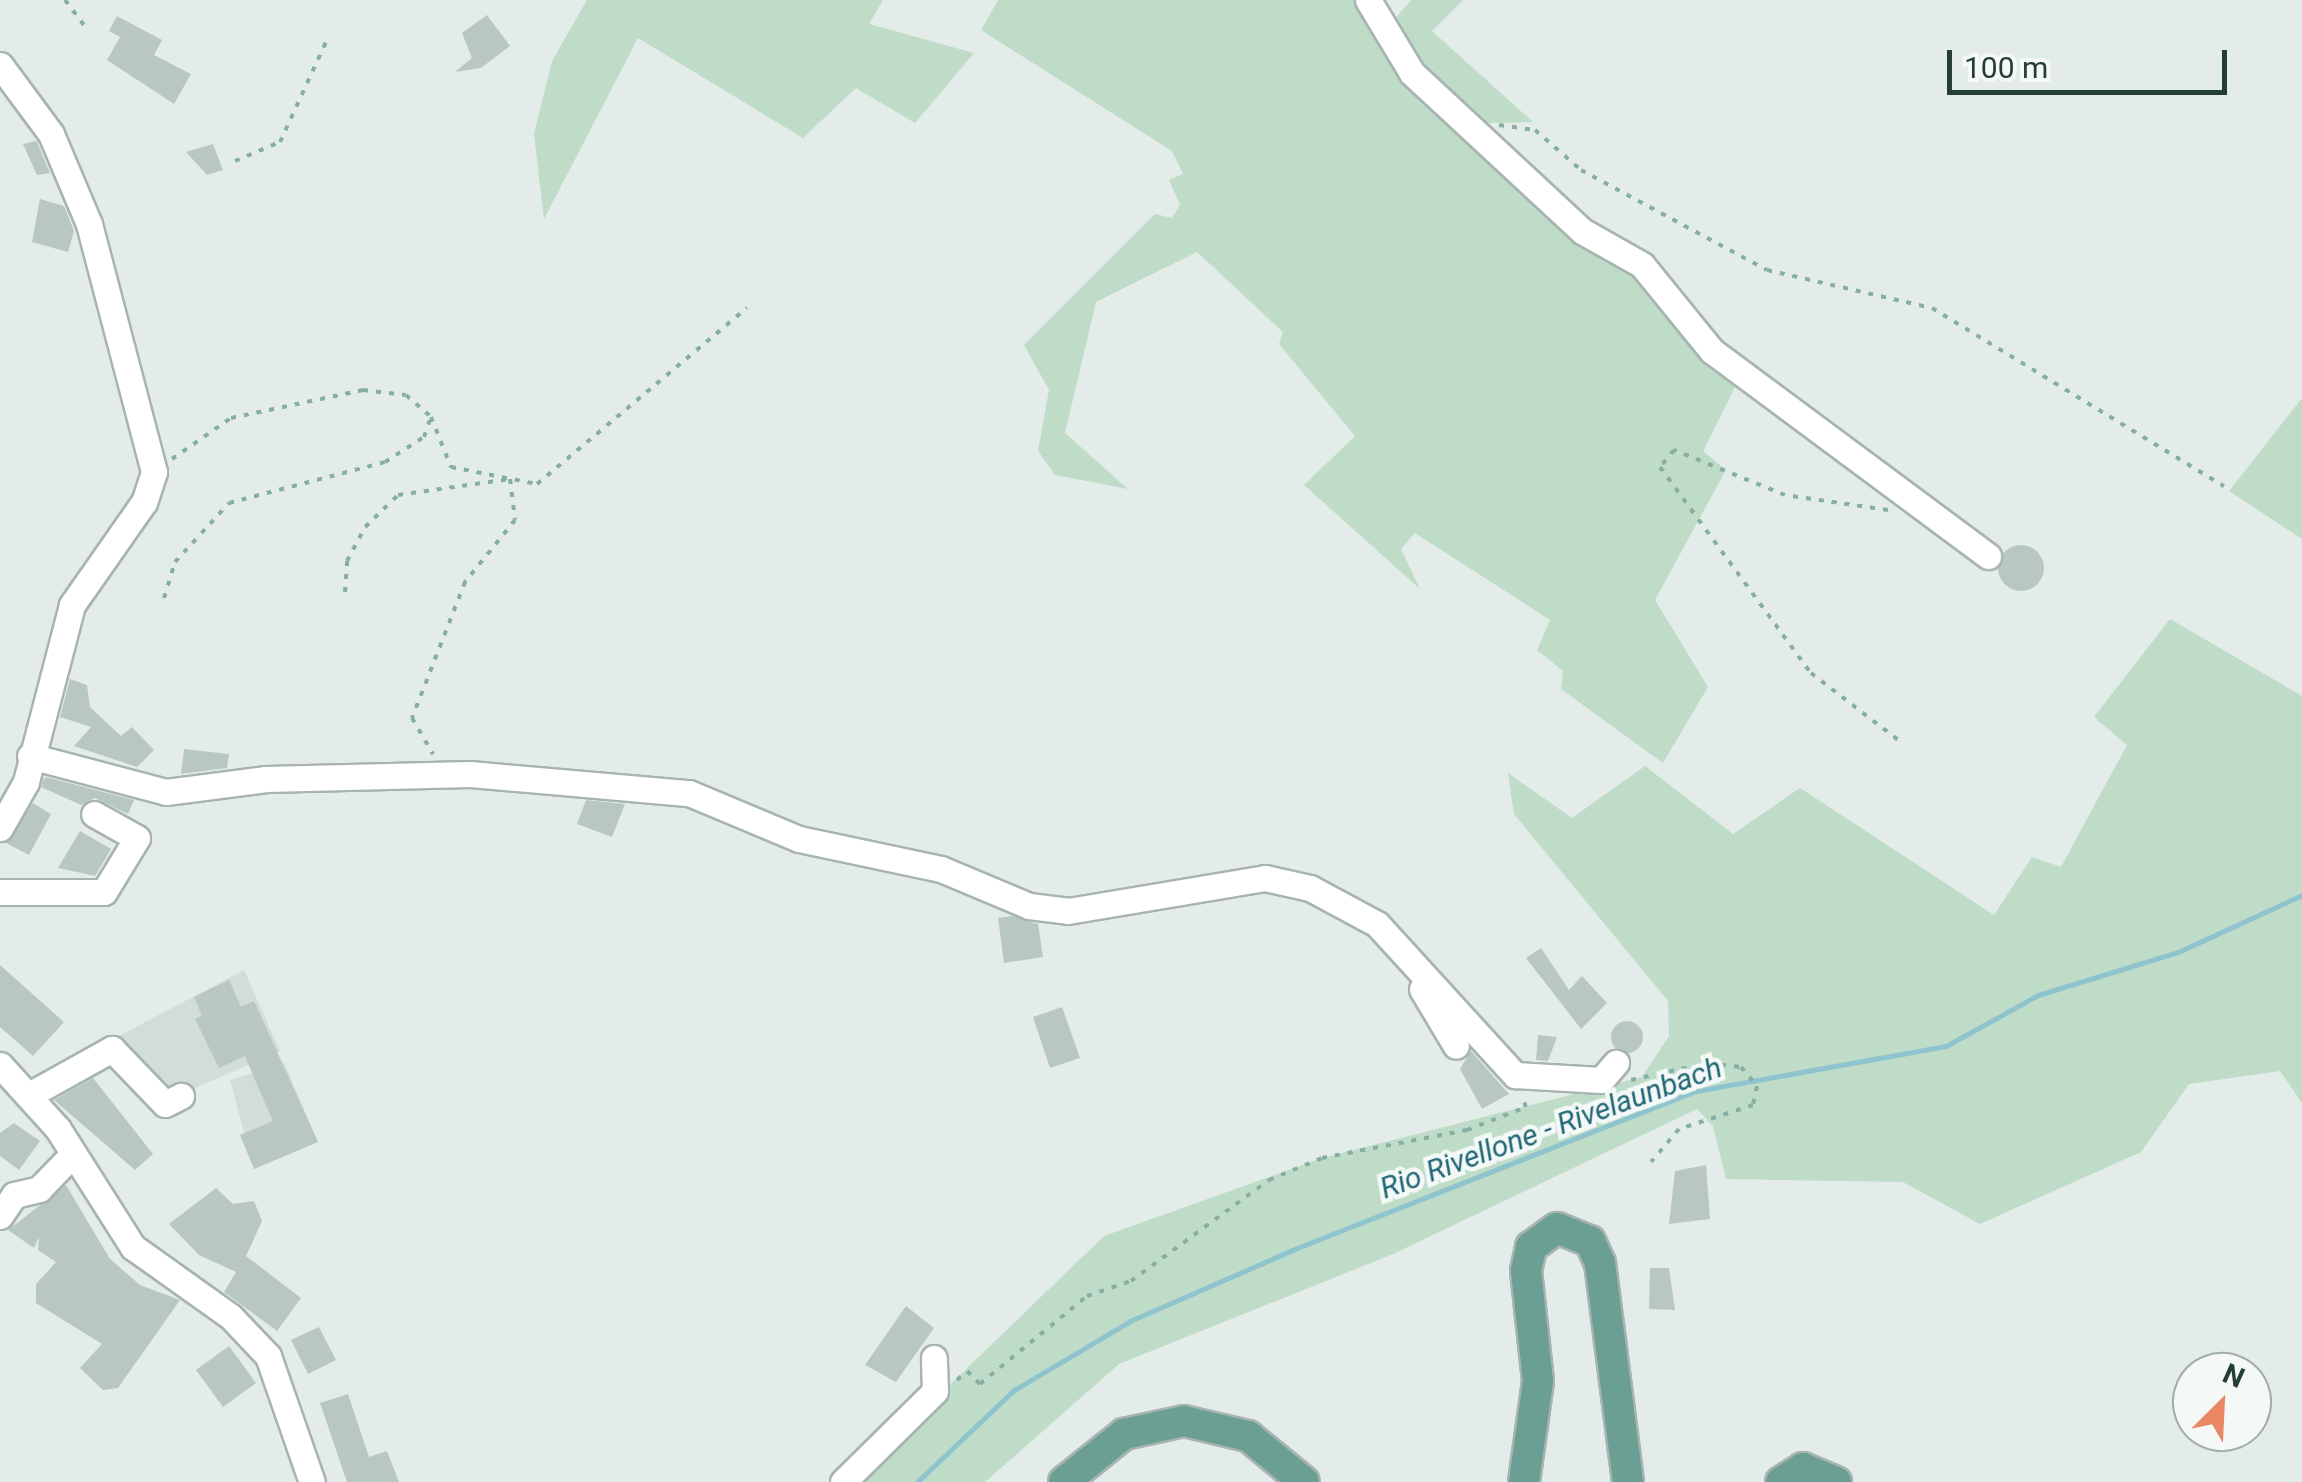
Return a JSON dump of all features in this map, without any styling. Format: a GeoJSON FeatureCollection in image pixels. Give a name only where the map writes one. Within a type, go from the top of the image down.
{"type":"FeatureCollection","features":[{"type":"Feature","properties":{"kind":"main road"},"geometry":{"type":"LineString","coordinates":[[1524,1482],[1538,1381],[1526,1272],[1531,1246],[1557,1228],[1590,1241],[1600,1263],[1628,1482]]}},
{"type":"Feature","properties":{"kind":"main road"},"geometry":{"type":"LineString","coordinates":[[1064,1482],[1124,1434],[1184,1422],[1248,1436],[1304,1482]]}},
{"type":"Feature","properties":{"kind":"main road"},"geometry":{"type":"LineString","coordinates":[[1781,1482],[1802,1468],[1836,1482]]}},
{"type":"Feature","properties":{"kind":"street"},"geometry":{"type":"LineString","coordinates":[[1368,0],[1412,73],[1582,231],[1642,265],[1712,350],[1988,556]]}},
{"type":"Feature","properties":{"kind":"street"},"geometry":{"type":"LineString","coordinates":[[0,65],[51,134],[88,224],[154,472],[144,502],[72,605],[30,756],[0,828]]}},
{"type":"Feature","properties":{"kind":"street"},"geometry":{"type":"LineString","coordinates":[[30,756],[166,792],[266,779],[453,775],[689,793],[799,839],[941,869],[1029,906],[1068,911],[1265,878],[1310,888],[1377,924],[1515,1075],[1608,1071]]}},
{"type":"Feature","properties":{"kind":"street"},"geometry":{"type":"LineString","coordinates":[[0,892],[104,892],[137,838],[94,814]]}},
{"type":"Feature","properties":{"kind":"street"},"geometry":{"type":"LineString","coordinates":[[1377,924],[1456,1046]]}},
{"type":"Feature","properties":{"kind":"street"},"geometry":{"type":"LineString","coordinates":[[31,1094],[112,1050],[166,1104],[180,1096]]}},
{"type":"Feature","properties":{"kind":"street"},"geometry":{"type":"LineString","coordinates":[[0,1065],[31,1094],[133,1247],[231,1317],[268,1356],[312,1482]]}},
{"type":"Feature","properties":{"kind":"street"},"geometry":{"type":"LineString","coordinates":[[0,1216],[14,1195],[39,1188],[73,1154]]}},
{"type":"Feature","properties":{"kind":"street"},"geometry":{"type":"LineString","coordinates":[[842,1482],[935,1391],[934,1358]]}},
{"type":"Feature","properties":{"kind":"path"},"geometry":{"type":"LineString","coordinates":[[64,0],[88,28]]}},
{"type":"Feature","properties":{"kind":"path"},"geometry":{"type":"LineString","coordinates":[[235,161],[280,142],[326,42]]}},
{"type":"Feature","properties":{"kind":"path"},"geometry":{"type":"LineString","coordinates":[[1470,126],[1535,130],[1581,170],[1767,270],[1932,308],[2224,486]]}},
{"type":"Feature","properties":{"kind":"path"},"geometry":{"type":"LineString","coordinates":[[154,472],[231,418],[363,390],[406,395],[431,417],[451,467],[538,484],[747,308]]}},
{"type":"Feature","properties":{"kind":"path"},"geometry":{"type":"LineString","coordinates":[[164,598],[175,562],[229,502],[385,462],[424,437],[431,417]]}},
{"type":"Feature","properties":{"kind":"path"},"geometry":{"type":"LineString","coordinates":[[1892,512],[1784,495],[1674,450],[1660,466],[1811,673],[1902,742]]}},
{"type":"Feature","properties":{"kind":"path"},"geometry":{"type":"LineString","coordinates":[[345,592],[347,561],[398,495],[510,479]]}},
{"type":"Feature","properties":{"kind":"path"},"geometry":{"type":"LineString","coordinates":[[453,775],[412,718],[465,582],[515,520],[510,479]]}},
{"type":"Feature","properties":{"kind":"path"},"geometry":{"type":"LineString","coordinates":[[1608,1071],[1742,1067],[1758,1086],[1753,1105],[1679,1129],[1651,1162]]}},
{"type":"Feature","properties":{"kind":"path"},"geometry":{"type":"LineString","coordinates":[[914,1412],[966,1371],[980,1384],[1087,1296],[1131,1282],[1269,1180],[1526,1107],[1515,1075]]}},
{"type":"Feature","properties":{"kind":"shaded area"},"geometry":{"type":"Polygon","coordinates":[[[244,970],[280,1051],[170,1099],[117,1037],[244,970]]]}},
{"type":"Feature","properties":{"kind":"shaded area"},"geometry":{"type":"Polygon","coordinates":[[[284,1063],[318,1142],[254,1169],[230,1080],[284,1063]]]}},
{"type":"Feature","properties":{"kind":"green space"},"geometry":{"type":"Polygon","coordinates":[[[587,0],[883,0],[869,24],[974,53],[915,123],[856,88],[803,138],[638,38],[544,219],[534,134],[552,61],[587,0]]]}},
{"type":"Feature","properties":{"kind":"green space"},"geometry":{"type":"Polygon","coordinates":[[[998,0],[1361,0],[1393,21],[1411,0],[1463,0],[1432,31],[1533,122],[1481,123],[1743,371],[1703,451],[1726,470],[1655,600],[1708,687],[1663,763],[1561,689],[1563,671],[1537,650],[1550,620],[1415,533],[1401,549],[1420,589],[1304,485],[1355,436],[1279,344],[1283,332],[1197,252],[1096,302],[1065,433],[1128,489],[1055,475],[1038,451],[1049,390],[1024,345],[1155,214],[1172,218],[1180,205],[1169,180],[1183,174],[1172,151],[981,30],[998,0]]]}},
{"type":"Feature","properties":{"kind":"green space"},"geometry":{"type":"Polygon","coordinates":[[[2302,398],[2302,539],[2229,491],[2302,398]]]}},
{"type":"Feature","properties":{"kind":"green space"},"geometry":{"type":"Polygon","coordinates":[[[2170,619],[2302,696],[2302,1103],[2280,1071],[2189,1084],[2141,1152],[1980,1224],[1903,1182],[1726,1179],[1713,1126],[1697,1109],[1393,1254],[1119,1364],[985,1482],[849,1482],[1104,1236],[1322,1158],[1642,1077],[1669,1036],[1668,1001],[1514,814],[1508,773],[1572,818],[1645,766],[1733,834],[1800,788],[1994,915],[2032,857],[2061,867],[2127,745],[2094,717],[2170,619]]]}},
{"type":"Feature","properties":{"kind":"building"},"geometry":{"type":"Polygon","coordinates":[[[487,15],[510,46],[481,68],[455,72],[472,58],[462,33],[487,15]]]}},
{"type":"Feature","properties":{"kind":"building"},"geometry":{"type":"Polygon","coordinates":[[[117,16],[162,40],[154,55],[191,74],[174,104],[107,60],[120,37],[109,31],[117,16]]]}},
{"type":"Feature","properties":{"kind":"building"},"geometry":{"type":"Polygon","coordinates":[[[36,141],[50,173],[37,175],[23,144],[36,141]]]}},
{"type":"Feature","properties":{"kind":"building"},"geometry":{"type":"Polygon","coordinates":[[[213,144],[223,170],[207,175],[186,152],[213,144]]]}},
{"type":"Feature","properties":{"kind":"building"},"geometry":{"type":"Polygon","coordinates":[[[40,199],[64,206],[74,231],[68,252],[32,242],[40,199]]]}},
{"type":"Feature","properties":{"kind":"building"},"geometry":{"type":"Polygon","coordinates":[[[2021,545],[2037,552],[2044,568],[2037,584],[2021,591],[2005,584],[1998,568],[2005,552],[2021,545]]]}},
{"type":"Feature","properties":{"kind":"building"},"geometry":{"type":"Polygon","coordinates":[[[70,679],[87,685],[90,707],[121,736],[132,727],[154,750],[137,767],[74,746],[91,727],[60,717],[70,679]]]}},
{"type":"Feature","properties":{"kind":"building"},"geometry":{"type":"Polygon","coordinates":[[[184,749],[229,754],[227,768],[181,774],[184,749]]]}},
{"type":"Feature","properties":{"kind":"building"},"geometry":{"type":"Polygon","coordinates":[[[46,777],[134,800],[128,814],[95,798],[81,805],[41,787],[46,777]]]}},
{"type":"Feature","properties":{"kind":"building"},"geometry":{"type":"Polygon","coordinates":[[[586,800],[625,804],[612,837],[577,824],[586,800]]]}},
{"type":"Feature","properties":{"kind":"building"},"geometry":{"type":"Polygon","coordinates":[[[33,803],[51,814],[29,855],[6,843],[33,803]]]}},
{"type":"Feature","properties":{"kind":"building"},"geometry":{"type":"Polygon","coordinates":[[[80,831],[111,849],[95,876],[58,868],[80,831]]]}},
{"type":"Feature","properties":{"kind":"building"},"geometry":{"type":"Polygon","coordinates":[[[1012,916],[1038,924],[1043,957],[1004,963],[998,918],[1012,916]]]}},
{"type":"Feature","properties":{"kind":"building"},"geometry":{"type":"Polygon","coordinates":[[[1541,948],[1569,990],[1582,976],[1607,1003],[1581,1029],[1526,958],[1541,948]]]}},
{"type":"Feature","properties":{"kind":"building"},"geometry":{"type":"Polygon","coordinates":[[[0,965],[64,1022],[33,1056],[0,1027],[0,965]]]}},
{"type":"Feature","properties":{"kind":"building"},"geometry":{"type":"Polygon","coordinates":[[[229,980],[241,1007],[254,1001],[318,1142],[254,1169],[240,1135],[273,1121],[245,1056],[219,1068],[195,1019],[202,1016],[194,997],[229,980]]]}},
{"type":"Feature","properties":{"kind":"building"},"geometry":{"type":"Polygon","coordinates":[[[1062,1007],[1080,1058],[1050,1068],[1033,1017],[1062,1007]]]}},
{"type":"Feature","properties":{"kind":"building"},"geometry":{"type":"Polygon","coordinates":[[[1627,1021],[1639,1025],[1643,1037],[1639,1049],[1627,1053],[1615,1049],[1611,1037],[1615,1025],[1627,1021]]]}},
{"type":"Feature","properties":{"kind":"building"},"geometry":{"type":"Polygon","coordinates":[[[1538,1035],[1557,1037],[1548,1061],[1536,1060],[1538,1035]]]}},
{"type":"Feature","properties":{"kind":"building"},"geometry":{"type":"Polygon","coordinates":[[[1471,1051],[1509,1094],[1482,1109],[1460,1069],[1471,1051]]]}},
{"type":"Feature","properties":{"kind":"building"},"geometry":{"type":"Polygon","coordinates":[[[93,1078],[153,1154],[135,1170],[54,1100],[93,1078]]]}},
{"type":"Feature","properties":{"kind":"building"},"geometry":{"type":"Polygon","coordinates":[[[14,1123],[40,1141],[19,1170],[0,1156],[0,1133],[14,1123]]]}},
{"type":"Feature","properties":{"kind":"building"},"geometry":{"type":"Polygon","coordinates":[[[1706,1165],[1710,1219],[1669,1224],[1675,1171],[1706,1165]]]}},
{"type":"Feature","properties":{"kind":"building"},"geometry":{"type":"Polygon","coordinates":[[[66,1185],[110,1259],[140,1285],[180,1300],[118,1388],[103,1390],[80,1368],[102,1344],[36,1303],[36,1284],[56,1262],[38,1250],[39,1237],[34,1248],[8,1230],[66,1185]]]}},
{"type":"Feature","properties":{"kind":"building"},"geometry":{"type":"Polygon","coordinates":[[[216,1188],[233,1204],[254,1201],[262,1221],[246,1256],[301,1298],[277,1331],[224,1292],[236,1272],[199,1255],[169,1224],[216,1188]]]}},
{"type":"Feature","properties":{"kind":"building"},"geometry":{"type":"Polygon","coordinates":[[[1650,1268],[1669,1268],[1675,1310],[1649,1309],[1650,1268]]]}},
{"type":"Feature","properties":{"kind":"building"},"geometry":{"type":"Polygon","coordinates":[[[906,1306],[934,1328],[896,1382],[865,1365],[906,1306]]]}},
{"type":"Feature","properties":{"kind":"building"},"geometry":{"type":"Polygon","coordinates":[[[319,1327],[336,1360],[308,1374],[291,1340],[319,1327]]]}},
{"type":"Feature","properties":{"kind":"building"},"geometry":{"type":"Polygon","coordinates":[[[229,1346],[256,1383],[223,1407],[196,1370],[229,1346]]]}},
{"type":"Feature","properties":{"kind":"building"},"geometry":{"type":"Polygon","coordinates":[[[348,1394],[369,1457],[387,1451],[399,1482],[347,1482],[320,1403],[348,1394]]]}},
{"type":"Feature","properties":{"kind":"waterway","name":"Rio Rivellone - Rivelaunbach"},"geometry":{"type":"LineString","coordinates":[[917,1482],[1014,1390],[1130,1321],[1297,1248],[1696,1091],[1946,1046],[2038,995],[2178,952],[2302,895]]}}]}
